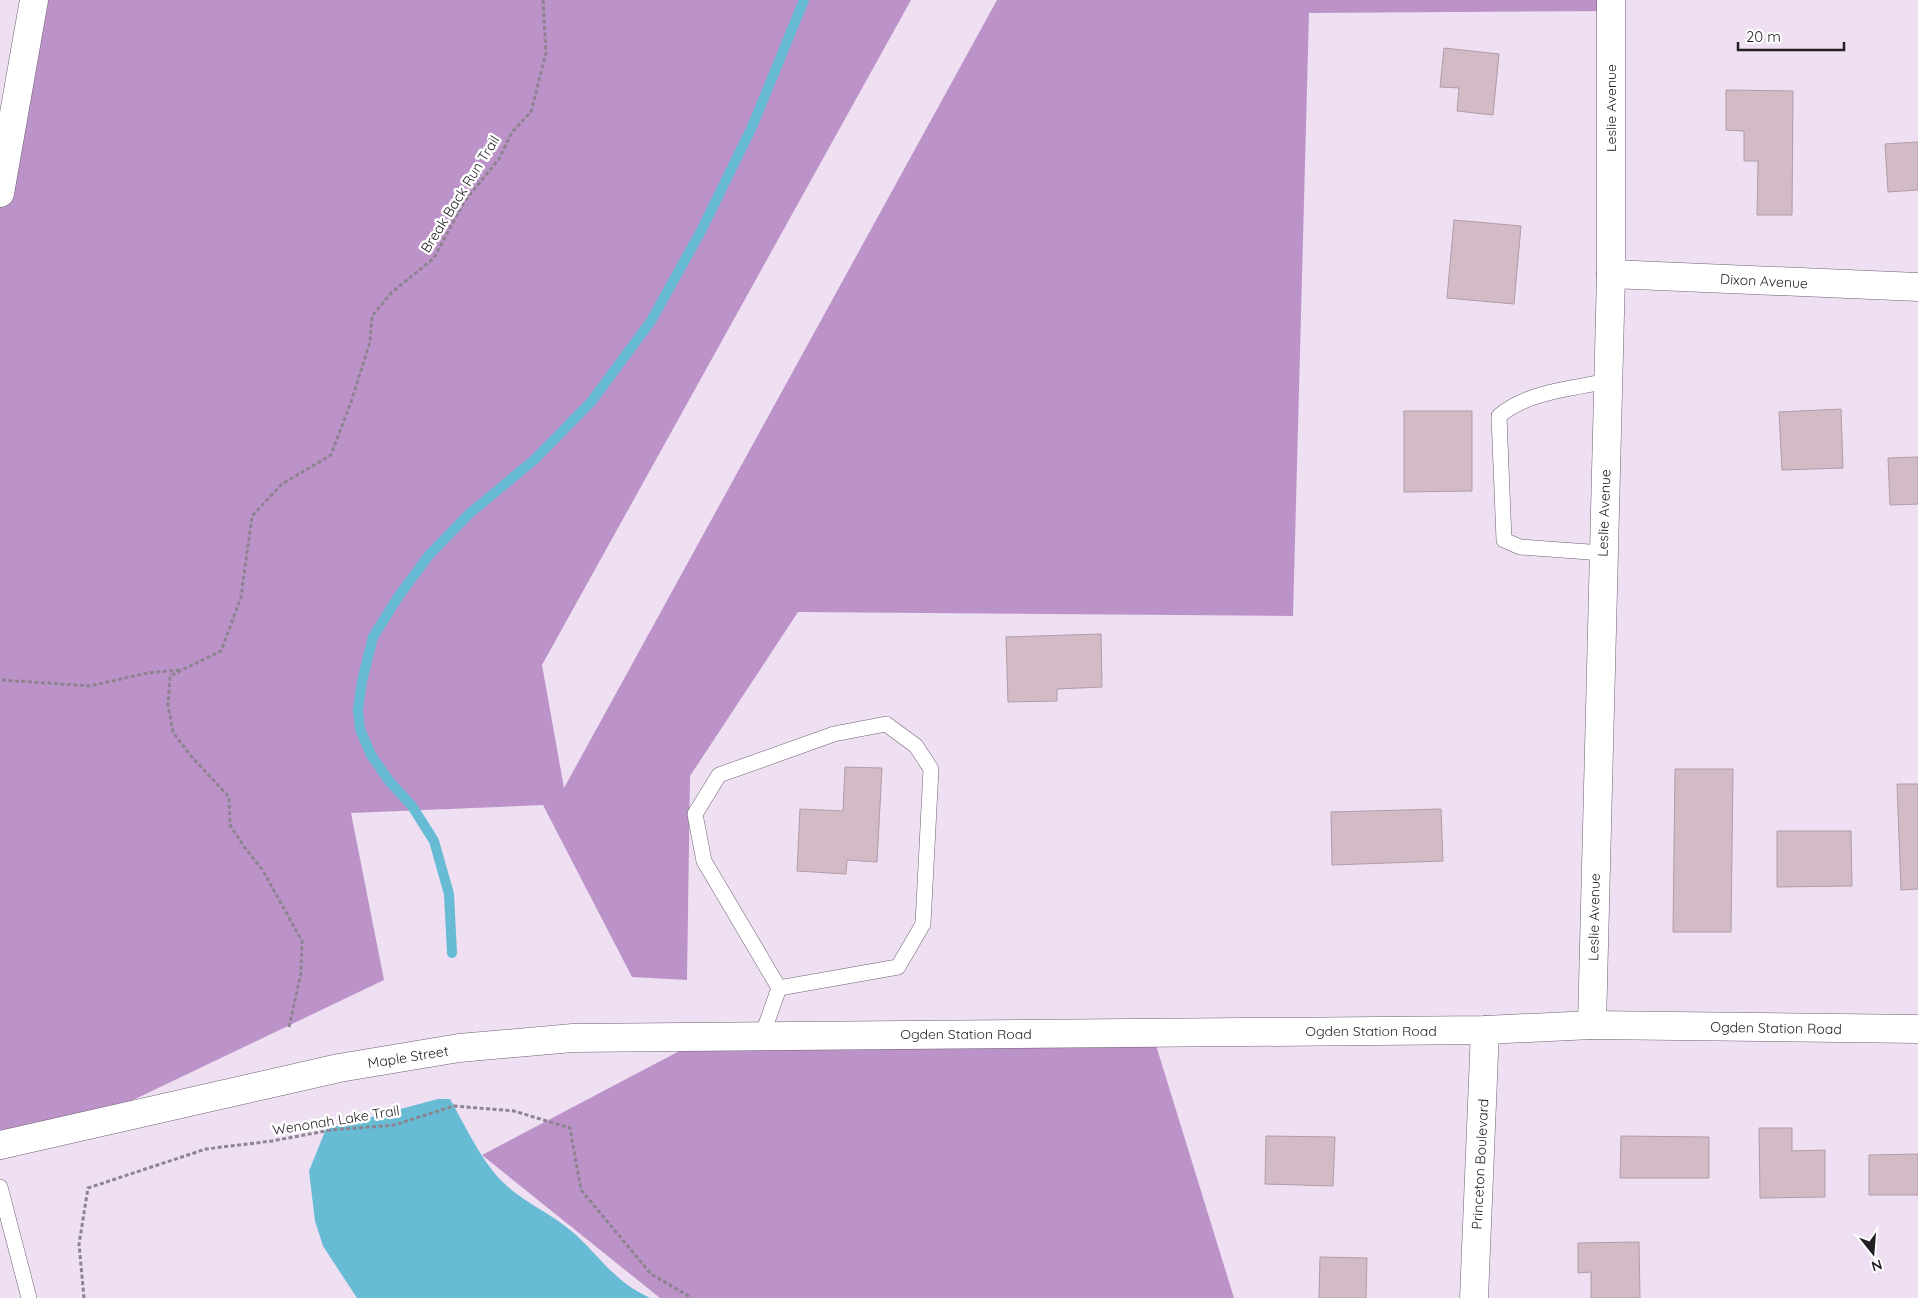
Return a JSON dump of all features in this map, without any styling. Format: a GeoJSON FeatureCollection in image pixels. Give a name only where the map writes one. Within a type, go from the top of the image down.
{"type":"FeatureCollection","features":[{"type":"Feature","properties":{"kind":"street"},"geometry":{"type":"LineString","coordinates":[[0,193],[34,0]]}},
{"type":"Feature","properties":{"kind":"street","name":"Leslie Avenue"},"geometry":{"type":"LineString","coordinates":[[1592,1025],[1611,274],[1611,0]]}},
{"type":"Feature","properties":{"kind":"street","name":"Dixon Avenue"},"geometry":{"type":"LineString","coordinates":[[1611,274],[1918,287]]}},
{"type":"Feature","properties":{"kind":"street","name":"Ogden Station Road"},"geometry":{"type":"LineString","coordinates":[[824,1035],[1486,1030],[1592,1025],[1918,1029]]}},
{"type":"Feature","properties":{"kind":"street","name":"Princeton Boulevard"},"geometry":{"type":"LineString","coordinates":[[1474,1298],[1486,1030]]}},
{"type":"Feature","properties":{"kind":"street","name":"Maple Street"},"geometry":{"type":"LineString","coordinates":[[0,1146],[339,1068],[459,1048],[572,1038],[824,1035]]}},
{"type":"Feature","properties":{"kind":"lane"},"geometry":{"type":"LineString","coordinates":[[1603,553],[1520,547],[1504,540],[1499,416],[1508,408],[1531,398],[1608,380]]}},
{"type":"Feature","properties":{"kind":"lane"},"geometry":{"type":"LineString","coordinates":[[886,724],[916,746],[932,769],[923,924],[898,967],[779,988],[704,861],[695,814],[718,775],[834,734],[886,724]]}},
{"type":"Feature","properties":{"kind":"lane"},"geometry":{"type":"LineString","coordinates":[[762,1036],[779,988]]}},
{"type":"Feature","properties":{"kind":"lane"},"geometry":{"type":"LineString","coordinates":[[0,1187],[30,1298]]}},
{"type":"Feature","properties":{"kind":"path","name":"Break Back Run Trail"},"geometry":{"type":"LineString","coordinates":[[289,1028],[301,972],[302,941],[262,868],[245,848],[230,824],[229,797],[173,732],[168,705],[170,676],[221,651],[241,598],[252,516],[282,484],[332,455],[370,342],[372,316],[391,293],[434,258],[464,202],[499,159],[512,132],[531,112],[546,53],[543,0]]}},
{"type":"Feature","properties":{"kind":"path","name":"Break Back Run Trail"},"geometry":{"type":"LineString","coordinates":[[2,680],[90,686],[148,674],[183,670]]}},
{"type":"Feature","properties":{"kind":"path","name":"Wenonah Lake Trail"},"geometry":{"type":"LineString","coordinates":[[84,1298],[79,1244],[88,1188],[206,1150],[272,1141],[331,1130],[394,1125],[454,1106],[514,1112],[570,1128],[581,1190],[651,1274],[692,1298]]}},
{"type":"Feature","properties":{"kind":"shaded area"},"geometry":{"type":"Polygon","coordinates":[[[38,0],[911,0],[542,665],[564,788],[997,0],[1618,0],[1617,11],[1309,13],[1293,616],[798,612],[690,776],[687,980],[632,977],[543,805],[351,813],[384,980],[22,1153],[0,1160],[0,181],[38,0]]]}},
{"type":"Feature","properties":{"kind":"shaded area"},"geometry":{"type":"Polygon","coordinates":[[[1155,1042],[1234,1298],[660,1298],[482,1155],[687,1047],[1155,1042]]]}},
{"type":"Feature","properties":{"kind":"water"},"geometry":{"type":"Polygon","coordinates":[[[438,1099],[450,1099],[483,1157],[507,1186],[567,1227],[618,1277],[650,1298],[357,1298],[323,1246],[315,1221],[309,1171],[326,1129],[438,1099]]]}},
{"type":"Feature","properties":{"kind":"building"},"geometry":{"type":"Polygon","coordinates":[[[1444,48],[1499,54],[1493,115],[1457,111],[1459,88],[1440,87],[1444,48]]]}},
{"type":"Feature","properties":{"kind":"building"},"geometry":{"type":"Polygon","coordinates":[[[1726,90],[1793,91],[1792,215],[1757,215],[1758,161],[1744,161],[1744,131],[1726,130],[1726,90]]]}},
{"type":"Feature","properties":{"kind":"building"},"geometry":{"type":"Polygon","coordinates":[[[1918,142],[1918,190],[1888,192],[1885,144],[1918,142]]]}},
{"type":"Feature","properties":{"kind":"building"},"geometry":{"type":"Polygon","coordinates":[[[1454,220],[1521,226],[1514,304],[1447,298],[1454,220]]]}},
{"type":"Feature","properties":{"kind":"building"},"geometry":{"type":"Polygon","coordinates":[[[1841,409],[1843,468],[1782,470],[1779,412],[1841,409]]]}},
{"type":"Feature","properties":{"kind":"building"},"geometry":{"type":"Polygon","coordinates":[[[1404,411],[1472,411],[1472,491],[1404,492],[1404,411]]]}},
{"type":"Feature","properties":{"kind":"building"},"geometry":{"type":"Polygon","coordinates":[[[1918,457],[1918,504],[1890,505],[1888,458],[1918,457]]]}},
{"type":"Feature","properties":{"kind":"building"},"geometry":{"type":"Polygon","coordinates":[[[1101,634],[1102,687],[1057,689],[1057,701],[1008,702],[1006,637],[1101,634]]]}},
{"type":"Feature","properties":{"kind":"building"},"geometry":{"type":"Polygon","coordinates":[[[845,767],[882,768],[877,862],[847,860],[846,874],[797,871],[800,809],[843,811],[845,767]]]}},
{"type":"Feature","properties":{"kind":"building"},"geometry":{"type":"Polygon","coordinates":[[[1675,769],[1733,769],[1731,932],[1673,932],[1675,769]]]}},
{"type":"Feature","properties":{"kind":"building"},"geometry":{"type":"Polygon","coordinates":[[[1897,784],[1918,784],[1918,889],[1901,890],[1897,784]]]}},
{"type":"Feature","properties":{"kind":"building"},"geometry":{"type":"Polygon","coordinates":[[[1441,809],[1443,861],[1332,865],[1331,812],[1441,809]]]}},
{"type":"Feature","properties":{"kind":"building"},"geometry":{"type":"Polygon","coordinates":[[[1777,831],[1851,831],[1852,886],[1777,887],[1777,831]]]}},
{"type":"Feature","properties":{"kind":"building"},"geometry":{"type":"Polygon","coordinates":[[[1759,1128],[1792,1128],[1792,1151],[1825,1150],[1825,1197],[1760,1198],[1759,1128]]]}},
{"type":"Feature","properties":{"kind":"building"},"geometry":{"type":"Polygon","coordinates":[[[1266,1136],[1335,1137],[1333,1186],[1265,1184],[1266,1136]]]}},
{"type":"Feature","properties":{"kind":"building"},"geometry":{"type":"Polygon","coordinates":[[[1621,1136],[1709,1137],[1709,1178],[1620,1178],[1621,1136]]]}},
{"type":"Feature","properties":{"kind":"building"},"geometry":{"type":"Polygon","coordinates":[[[1918,1154],[1918,1195],[1869,1195],[1869,1155],[1918,1154]]]}},
{"type":"Feature","properties":{"kind":"building"},"geometry":{"type":"Polygon","coordinates":[[[1639,1242],[1640,1298],[1591,1298],[1591,1272],[1578,1273],[1578,1243],[1639,1242]]]}},
{"type":"Feature","properties":{"kind":"building"},"geometry":{"type":"Polygon","coordinates":[[[1320,1257],[1367,1258],[1366,1298],[1319,1298],[1320,1257]]]}},
{"type":"Feature","properties":{"kind":"waterway"},"geometry":{"type":"LineString","coordinates":[[452,953],[449,894],[434,841],[412,806],[390,782],[371,755],[360,729],[358,710],[362,681],[373,637],[398,597],[429,555],[470,513],[534,460],[591,402],[651,321],[701,231],[752,127],[804,0]]}}]}
